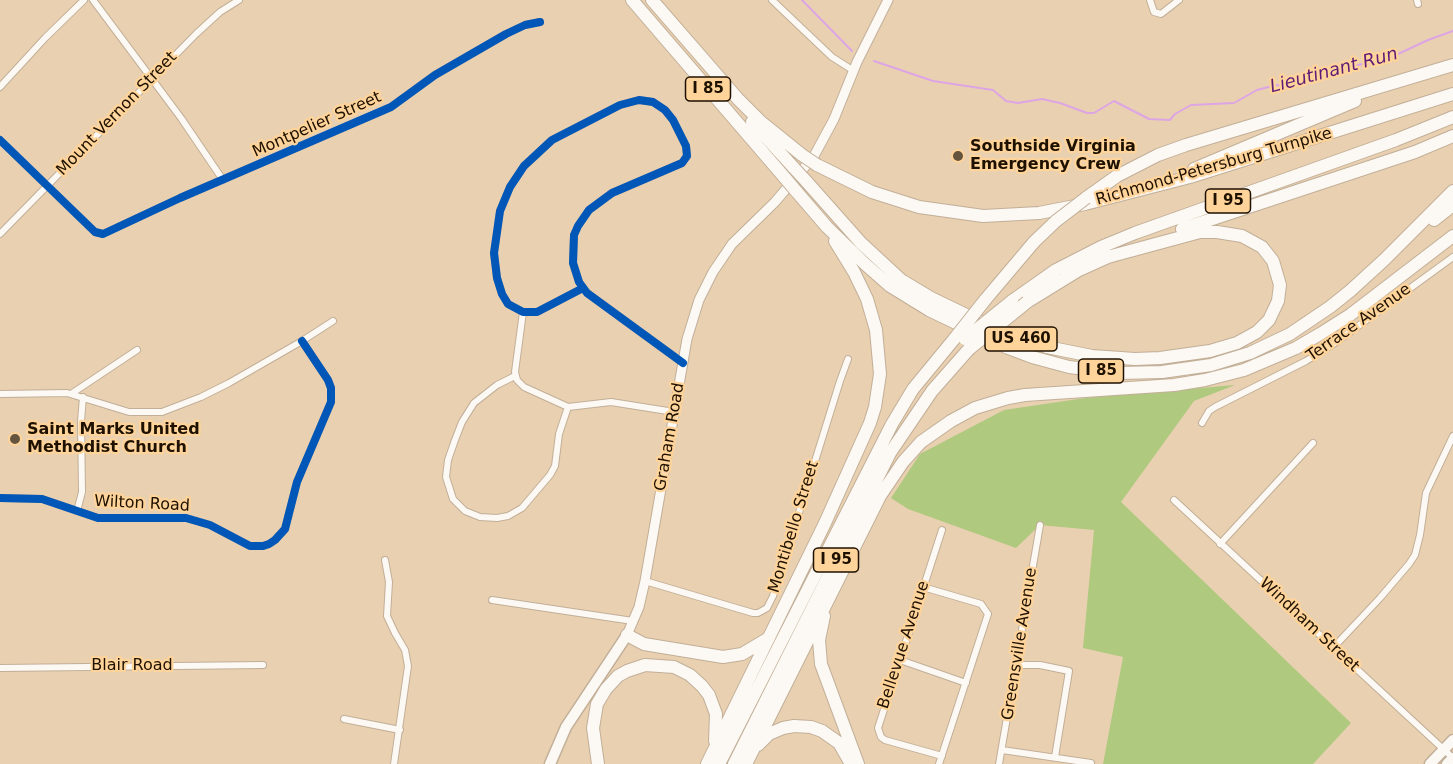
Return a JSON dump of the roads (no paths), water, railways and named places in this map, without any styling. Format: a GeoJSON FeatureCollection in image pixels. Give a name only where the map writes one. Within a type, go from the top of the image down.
{"type":"FeatureCollection","features":[{"type":"Feature","properties":{"kind":"highway","name":"I 85"},"geometry":{"type":"LineString","coordinates":[[632,0],[827,227],[877,275],[929,310],[1008,348],[1069,367],[1120,373],[1162,372],[1234,359],[1258,350],[1312,321],[1330,307],[1384,260],[1453,191]]}},
{"type":"Feature","properties":{"kind":"highway","name":"Richmond-Petersburg Turnpike"},"geometry":{"type":"LineString","coordinates":[[652,0],[717,76],[761,122],[802,155],[851,183],[898,202],[964,214],[983,216],[1039,213],[1085,204],[1190,177],[1453,94]]}},
{"type":"Feature","properties":{"kind":"highway"},"geometry":{"type":"LineString","coordinates":[[963,342],[985,300],[1034,242],[1056,221],[1086,198],[1127,171],[1186,145],[1453,65]]}},
{"type":"Feature","properties":{"kind":"highway","name":"US 460"},"geometry":{"type":"LineString","coordinates":[[717,76],[734,104],[861,243],[901,280],[931,298],[985,324],[1047,347],[1092,356],[1135,359],[1172,357],[1210,351],[1237,343],[1257,332],[1269,320],[1278,301],[1280,285],[1274,261],[1262,247],[1242,236],[1200,232],[1104,258]]}},
{"type":"Feature","properties":{"kind":"highway"},"geometry":{"type":"LineString","coordinates":[[1111,197],[1196,168],[1409,78]]}},
{"type":"Feature","properties":{"kind":"highway","name":"I 95"},"geometry":{"type":"LineString","coordinates":[[719,764],[892,424],[927,380],[963,342],[1012,301],[1056,270],[1110,244],[1453,117]]}},
{"type":"Feature","properties":{"kind":"highway","name":"I 95"},"geometry":{"type":"LineString","coordinates":[[734,764],[890,453],[919,409],[954,366],[963,342],[1063,279],[1104,258],[1161,236],[1415,152],[1453,136]]}},
{"type":"Feature","properties":{"kind":"highway"},"geometry":{"type":"LineString","coordinates":[[1384,260],[1453,205]]}},
{"type":"Feature","properties":{"kind":"highway"},"geometry":{"type":"LineString","coordinates":[[707,764],[770,638],[870,423],[880,375],[879,342],[872,315],[854,272],[827,227]]}},
{"type":"Feature","properties":{"kind":"highway"},"geometry":{"type":"LineString","coordinates":[[878,499],[903,462],[921,442],[975,408],[1025,395],[1174,385],[1205,380],[1244,369],[1296,348],[1350,315],[1453,236]]}},
{"type":"Feature","properties":{"kind":"highway"},"geometry":{"type":"LineString","coordinates":[[748,760],[897,457],[954,366]]}},
{"type":"Feature","properties":{"kind":"highway"},"geometry":{"type":"LineString","coordinates":[[789,598],[858,489]]}},
{"type":"Feature","properties":{"kind":"highway"},"geometry":{"type":"LineString","coordinates":[[828,600],[819,640],[821,664],[858,764]]}},
{"type":"Feature","properties":{"kind":"highway"},"geometry":{"type":"LineString","coordinates":[[627,635],[644,644],[723,657],[742,654],[770,638]]}},
{"type":"Feature","properties":{"kind":"highway"},"geometry":{"type":"LineString","coordinates":[[598,764],[593,728],[597,704],[606,689],[618,676],[645,665],[674,667],[690,675],[702,686],[716,714],[717,731],[714,750]]}},
{"type":"Feature","properties":{"kind":"highway"},"geometry":{"type":"LineString","coordinates":[[748,760],[764,738],[775,731],[803,726],[822,731],[832,737],[844,750],[851,764]]}},
{"type":"Feature","properties":{"kind":"main road","name":"Graham Road"},"geometry":{"type":"LineString","coordinates":[[550,764],[566,727],[627,635],[633,621],[645,581],[692,319],[713,272],[732,244],[782,195],[814,156],[834,119],[888,0]]}},
{"type":"Feature","properties":{"kind":"main road"},"geometry":{"type":"LineString","coordinates":[[1430,764],[1453,741]]}},
{"type":"Feature","properties":{"kind":"main road"},"geometry":{"type":"LineString","coordinates":[[1447,764],[1453,758]]}},
{"type":"Feature","properties":{"kind":"street"},"geometry":{"type":"LineString","coordinates":[[0,87],[84,0]]}},
{"type":"Feature","properties":{"kind":"street"},"geometry":{"type":"LineString","coordinates":[[93,0],[181,118],[223,180]]}},
{"type":"Feature","properties":{"kind":"street","name":"Mount Vernon Street"},"geometry":{"type":"LineString","coordinates":[[0,234],[212,19],[239,0]]}},
{"type":"Feature","properties":{"kind":"street"},"geometry":{"type":"LineString","coordinates":[[772,0],[832,57],[854,71]]}},
{"type":"Feature","properties":{"kind":"street"},"geometry":{"type":"LineString","coordinates":[[1150,0],[1154,12],[1161,14],[1179,0]]}},
{"type":"Feature","properties":{"kind":"street","name":"Montpelier Street"},"geometry":{"type":"LineString","coordinates":[[47,186],[95,232],[105,233],[391,107],[435,75],[506,34],[525,25],[540,22]]}},
{"type":"Feature","properties":{"kind":"street"},"geometry":{"type":"LineString","coordinates":[[583,288],[544,310],[530,313],[512,307],[504,298],[497,278],[494,253],[500,211],[516,178],[535,154],[552,140],[620,105],[646,100],[665,110],[680,133],[688,152],[686,160],[604,198],[588,210],[574,235],[572,253],[575,274],[583,288],[617,317],[683,363]]}},
{"type":"Feature","properties":{"kind":"street"},"geometry":{"type":"LineString","coordinates":[[0,140],[47,186]]}},
{"type":"Feature","properties":{"kind":"street","name":"Terrace Avenue"},"geometry":{"type":"LineString","coordinates":[[1202,423],[1215,407],[1292,369],[1335,343],[1453,257]]}},
{"type":"Feature","properties":{"kind":"street"},"geometry":{"type":"LineString","coordinates":[[523,312],[515,376],[524,387],[568,407],[611,402],[674,412]]}},
{"type":"Feature","properties":{"kind":"street"},"geometry":{"type":"LineString","coordinates":[[0,394],[71,394],[140,413],[171,410],[229,383],[333,321]]}},
{"type":"Feature","properties":{"kind":"street","name":"Wilton Road"},"geometry":{"type":"LineString","coordinates":[[0,498],[42,499],[98,518],[172,516],[196,520],[250,546],[263,546],[275,540],[287,522],[297,482],[331,402],[331,388],[328,380],[302,341]]}},
{"type":"Feature","properties":{"kind":"street"},"geometry":{"type":"LineString","coordinates":[[71,394],[137,350]]}},
{"type":"Feature","properties":{"kind":"street","name":"Montibello Street"},"geometry":{"type":"LineString","coordinates":[[645,581],[753,613],[767,608],[773,596],[848,359]]}},
{"type":"Feature","properties":{"kind":"street"},"geometry":{"type":"LineString","coordinates":[[515,376],[482,395],[462,422],[446,468],[447,483],[453,499],[465,511],[489,519],[508,516],[522,507],[555,466],[559,434],[568,407]]}},
{"type":"Feature","properties":{"kind":"street"},"geometry":{"type":"LineString","coordinates":[[77,511],[82,492],[83,397]]}},
{"type":"Feature","properties":{"kind":"street"},"geometry":{"type":"LineString","coordinates":[[1333,648],[1395,581],[1415,555],[1426,493],[1453,436]]}},
{"type":"Feature","properties":{"kind":"street"},"geometry":{"type":"LineString","coordinates":[[1220,544],[1313,443]]}},
{"type":"Feature","properties":{"kind":"street","name":"Windham Street"},"geometry":{"type":"LineString","coordinates":[[1174,500],[1453,758]]}},
{"type":"Feature","properties":{"kind":"street","name":"Greensville Avenue"},"geometry":{"type":"LineString","coordinates":[[999,764],[1040,525]]}},
{"type":"Feature","properties":{"kind":"street","name":"Bellevue Avenue"},"geometry":{"type":"LineString","coordinates":[[942,530],[878,728],[878,733],[884,739],[942,756]]}},
{"type":"Feature","properties":{"kind":"street"},"geometry":{"type":"LineString","coordinates":[[385,560],[389,582],[387,616],[405,650],[408,666],[394,764]]}},
{"type":"Feature","properties":{"kind":"street"},"geometry":{"type":"LineString","coordinates":[[923,587],[984,606],[988,614],[939,764]]}},
{"type":"Feature","properties":{"kind":"street"},"geometry":{"type":"LineString","coordinates":[[492,600],[633,621]]}},
{"type":"Feature","properties":{"kind":"street"},"geometry":{"type":"LineString","coordinates":[[900,660],[966,683]]}},
{"type":"Feature","properties":{"kind":"street","name":"Blair Road"},"geometry":{"type":"LineString","coordinates":[[0,668],[263,665]]}},
{"type":"Feature","properties":{"kind":"street"},"geometry":{"type":"LineString","coordinates":[[1015,665],[1040,665],[1069,671],[1055,757]]}},
{"type":"Feature","properties":{"kind":"street"},"geometry":{"type":"LineString","coordinates":[[344,719],[400,730]]}},
{"type":"Feature","properties":{"kind":"street"},"geometry":{"type":"LineString","coordinates":[[1002,750],[1091,763]]}},
{"type":"Feature","properties":{"kind":"waterway","name":"Lieutinant Run"},"geometry":{"type":"LineString","coordinates":[[802,0],[852,51]]}},
{"type":"Feature","properties":{"kind":"waterway","name":"Lieutinant Run"},"geometry":{"type":"LineString","coordinates":[[874,61],[933,81],[993,90],[1006,101],[1018,103],[1042,99],[1087,113],[1094,113],[1114,101],[1149,119],[1170,120],[1175,114],[1191,105],[1234,103],[1257,90],[1276,85],[1286,87],[1362,64],[1381,62],[1453,31]]}},
{"type":"Feature","properties":{"kind":"place","name":"Southside Virginia Emergency Crew"},"geometry":{"type":"Point","coordinates":[958,156]}},
{"type":"Feature","properties":{"kind":"place","name":"Saint Marks United Methodist Church"},"geometry":{"type":"Point","coordinates":[15,439]}}]}
